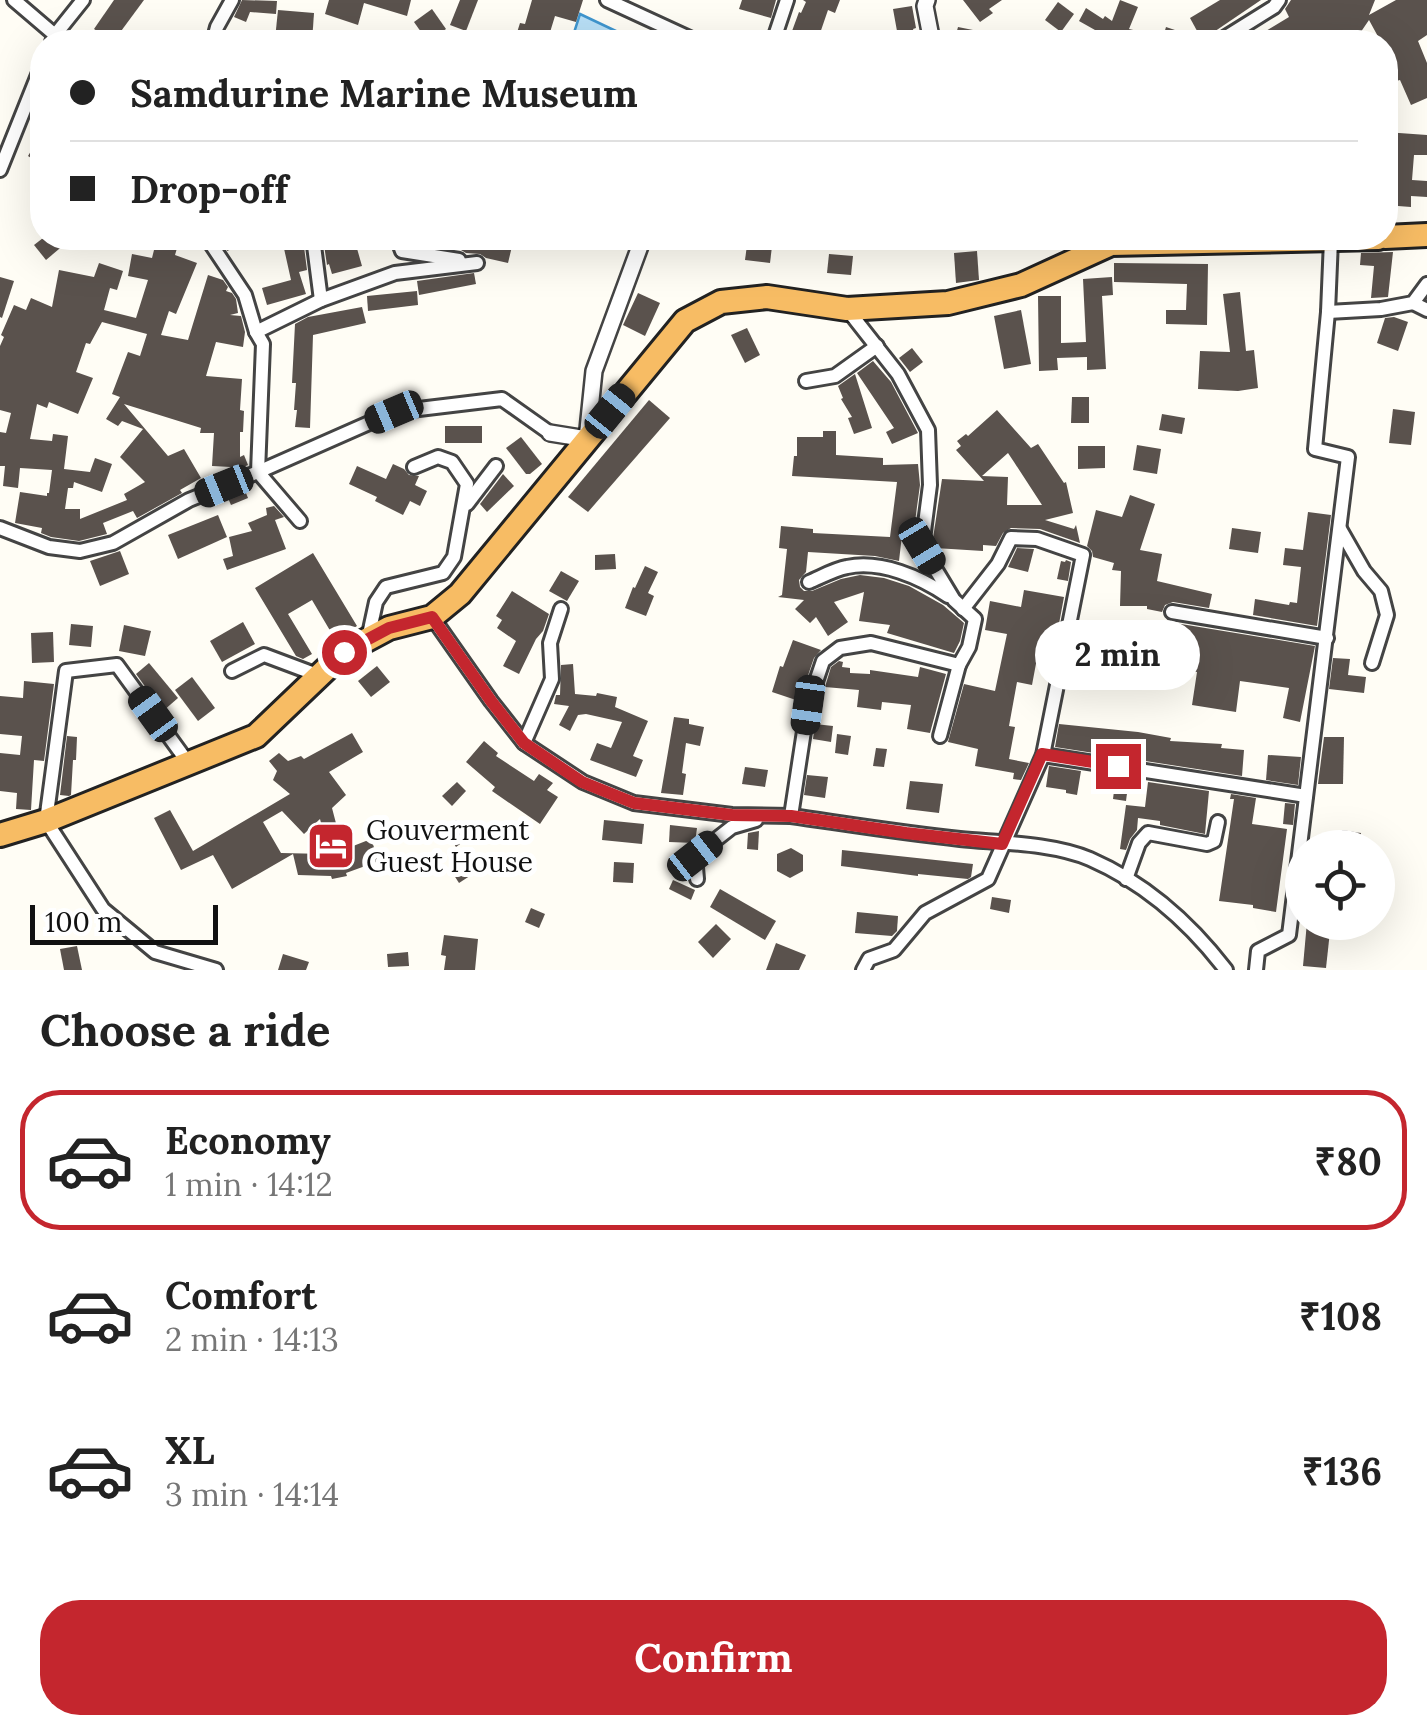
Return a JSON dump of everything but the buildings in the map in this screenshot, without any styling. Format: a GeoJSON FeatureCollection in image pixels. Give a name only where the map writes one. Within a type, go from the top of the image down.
{"type":"FeatureCollection","features":[{"type":"Feature","properties":{"kind":"highway"},"geometry":{"type":"LineString","coordinates":[[1398,236],[1427,235]]}},
{"type":"Feature","properties":{"kind":"highway"},"geometry":{"type":"LineString","coordinates":[[0,835],[46,822],[256,736],[344,652],[389,628],[432,617],[460,594],[684,321],[721,302],[767,297],[847,309],[948,303],[1021,285],[1098,250]]}},
{"type":"Feature","properties":{"kind":"street"},"geometry":{"type":"LineString","coordinates":[[14,0],[45,30]]}},
{"type":"Feature","properties":{"kind":"street"},"geometry":{"type":"LineString","coordinates":[[61,30],[83,0]]}},
{"type":"Feature","properties":{"kind":"street"},"geometry":{"type":"LineString","coordinates":[[217,30],[232,0]]}},
{"type":"Feature","properties":{"kind":"street"},"geometry":{"type":"LineString","coordinates":[[606,0],[672,30]]}},
{"type":"Feature","properties":{"kind":"street"},"geometry":{"type":"LineString","coordinates":[[777,30],[787,0]]}},
{"type":"Feature","properties":{"kind":"street"},"geometry":{"type":"LineString","coordinates":[[928,0],[924,6],[929,30]]}},
{"type":"Feature","properties":{"kind":"street"},"geometry":{"type":"LineString","coordinates":[[1237,30],[1279,0]]}},
{"type":"Feature","properties":{"kind":"street"},"geometry":{"type":"LineString","coordinates":[[0,170],[30,96]]}},
{"type":"Feature","properties":{"kind":"street"},"geometry":{"type":"LineString","coordinates":[[215,250],[245,295],[263,344],[258,472],[300,521]]}},
{"type":"Feature","properties":{"kind":"street"},"geometry":{"type":"LineString","coordinates":[[315,250],[321,300]]}},
{"type":"Feature","properties":{"kind":"street"},"geometry":{"type":"LineString","coordinates":[[256,332],[321,300],[396,273],[476,263],[402,250]]}},
{"type":"Feature","properties":{"kind":"street"},"geometry":{"type":"LineString","coordinates":[[0,528],[49,547],[80,551],[113,542],[189,500],[394,412],[502,399],[550,433],[587,439],[594,371],[639,250]]}},
{"type":"Feature","properties":{"kind":"street"},"geometry":{"type":"LineString","coordinates":[[1256,970],[1258,951],[1289,934],[1348,457],[1315,449],[1331,250]]}},
{"type":"Feature","properties":{"kind":"street"},"geometry":{"type":"LineString","coordinates":[[1413,303],[1427,284]]}},
{"type":"Feature","properties":{"kind":"street"},"geometry":{"type":"LineString","coordinates":[[1328,312],[1413,303],[1427,310]]}},
{"type":"Feature","properties":{"kind":"street"},"geometry":{"type":"LineString","coordinates":[[847,309],[898,374],[928,430],[930,486],[922,546],[959,604]]}},
{"type":"Feature","properties":{"kind":"street"},"geometry":{"type":"LineString","coordinates":[[806,380],[835,376],[877,346]]}},
{"type":"Feature","properties":{"kind":"street"},"geometry":{"type":"LineString","coordinates":[[368,639],[376,602],[386,587],[443,572],[454,558],[466,484],[452,462],[438,457],[414,467]]}},
{"type":"Feature","properties":{"kind":"street"},"geometry":{"type":"LineString","coordinates":[[464,511],[496,466]]}},
{"type":"Feature","properties":{"kind":"street"},"geometry":{"type":"LineString","coordinates":[[1340,528],[1364,571],[1381,591],[1387,615],[1372,664]]}},
{"type":"Feature","properties":{"kind":"street"},"geometry":{"type":"LineString","coordinates":[[863,970],[869,959],[894,950],[925,913],[988,879],[1042,754],[1083,555],[1037,538],[1011,538],[998,564],[959,604]]}},
{"type":"Feature","properties":{"kind":"street"},"geometry":{"type":"LineString","coordinates":[[809,582],[846,567],[873,566],[924,580],[975,619],[970,647],[959,665],[940,736]]}},
{"type":"Feature","properties":{"kind":"street"},"geometry":{"type":"LineString","coordinates":[[524,743],[552,679],[550,642],[561,609]]}},
{"type":"Feature","properties":{"kind":"street"},"geometry":{"type":"LineString","coordinates":[[1172,612],[1327,638]]}},
{"type":"Feature","properties":{"kind":"street"},"geometry":{"type":"LineString","coordinates":[[432,617],[524,743],[582,782],[634,803],[732,815],[791,816],[1061,850],[1089,859],[1126,879],[1177,914],[1226,970]]}},
{"type":"Feature","properties":{"kind":"street"},"geometry":{"type":"LineString","coordinates":[[791,816],[808,705],[823,660],[840,648],[871,643],[959,665]]}},
{"type":"Feature","properties":{"kind":"street"},"geometry":{"type":"LineString","coordinates":[[232,671],[264,655],[320,676]]}},
{"type":"Feature","properties":{"kind":"street"},"geometry":{"type":"LineString","coordinates":[[189,764],[116,665],[66,670],[46,822],[103,909],[155,952],[216,970]]}},
{"type":"Feature","properties":{"kind":"street"},"geometry":{"type":"LineString","coordinates":[[1042,754],[1306,796]]}},
{"type":"Feature","properties":{"kind":"street"},"geometry":{"type":"LineString","coordinates":[[697,879],[695,856],[732,827],[773,816]]}},
{"type":"Feature","properties":{"kind":"street"},"geometry":{"type":"LineString","coordinates":[[1126,879],[1148,833],[1206,844],[1214,840],[1218,822]]}},
{"type":"Feature","properties":{"kind":"water"},"geometry":{"type":"Polygon","coordinates":[[[580,14],[614,30],[575,30],[580,14]]]}},
{"type":"Feature","properties":{"kind":"place","name":"Gouverment Guest House"},"geometry":{"type":"Point","coordinates":[331,846]}},
{"type":"Feature","properties":{"kind":"route"},"geometry":{"type":"LineString","coordinates":[[344,652],[389,628],[432,617],[524,743],[582,782],[634,803],[732,815],[791,816],[1002,844],[1042,754],[1118,766]]}}]}
